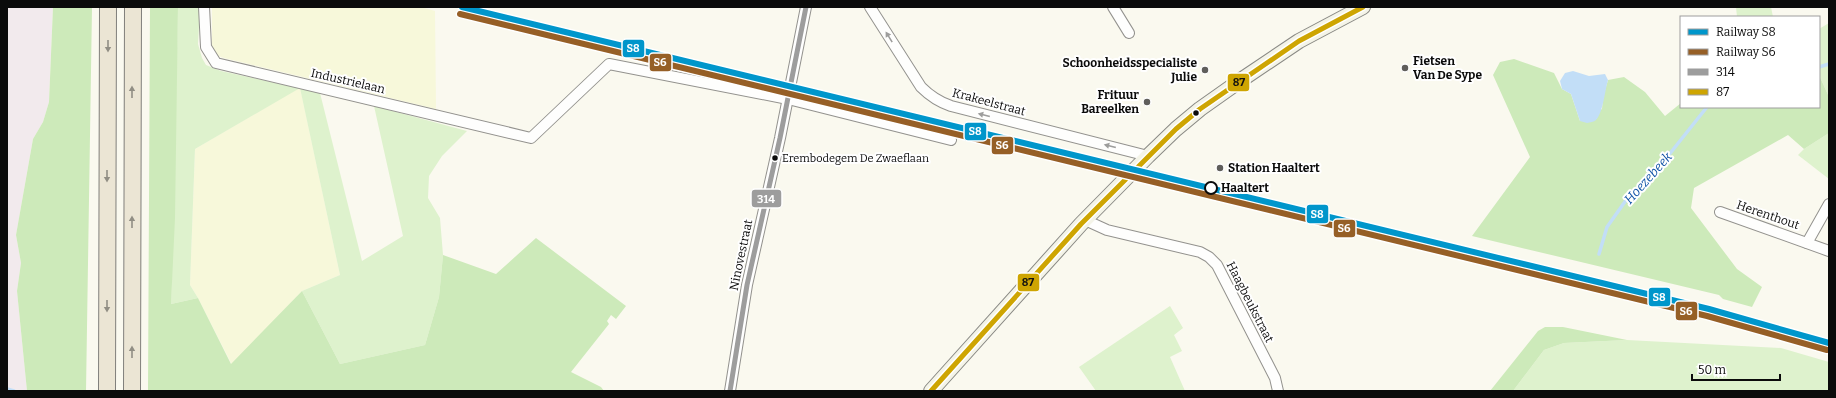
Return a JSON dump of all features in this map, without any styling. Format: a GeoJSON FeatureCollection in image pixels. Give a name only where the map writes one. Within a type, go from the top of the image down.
{"type":"FeatureCollection","features":[{"type":"Feature","properties":{"kind":"highway"},"geometry":{"type":"LineString","coordinates":[[107,391],[108,7]]}},
{"type":"Feature","properties":{"kind":"highway"},"geometry":{"type":"LineString","coordinates":[[132,391],[133,7]]}},
{"type":"Feature","properties":{"kind":"main road"},"geometry":{"type":"LineString","coordinates":[[931,391],[1085,220],[1148,156],[1190,117],[1299,41],[1363,7]]}},
{"type":"Feature","properties":{"kind":"street","name":"Industrielaan"},"geometry":{"type":"LineString","coordinates":[[204,7],[206,47],[216,63],[531,138],[609,64],[788,99]]}},
{"type":"Feature","properties":{"kind":"street","name":"Ninovestraat"},"geometry":{"type":"LineString","coordinates":[[730,391],[747,285],[788,99],[806,7]]}},
{"type":"Feature","properties":{"kind":"street","name":"Krakeelstraat"},"geometry":{"type":"LineString","coordinates":[[870,7],[921,87],[928,94],[941,102],[951,106],[1148,156]]}},
{"type":"Feature","properties":{"kind":"street"},"geometry":{"type":"LineString","coordinates":[[1113,7],[1129,33]]}},
{"type":"Feature","properties":{"kind":"street"},"geometry":{"type":"LineString","coordinates":[[788,99],[951,140]]}},
{"type":"Feature","properties":{"kind":"street","name":"Herenthout"},"geometry":{"type":"LineString","coordinates":[[1807,242],[1829,204]]}},
{"type":"Feature","properties":{"kind":"street","name":"Herenthout"},"geometry":{"type":"LineString","coordinates":[[1720,212],[1829,251]]}},
{"type":"Feature","properties":{"kind":"street","name":"Haagbeukstraat"},"geometry":{"type":"LineString","coordinates":[[1085,220],[1107,230],[1200,252],[1217,265],[1275,378],[1278,391]]}},
{"type":"Feature","properties":{"kind":"shaded area"},"geometry":{"type":"Polygon","coordinates":[[[7,7],[53,7],[49,102],[43,122],[33,139],[16,235],[21,263],[17,291],[27,391],[7,391],[7,7]]]}},
{"type":"Feature","properties":{"kind":"green space"},"geometry":{"type":"Polygon","coordinates":[[[53,7],[92,7],[86,391],[27,391],[17,291],[21,263],[16,235],[33,139],[43,122],[49,102],[53,7]]]}},
{"type":"Feature","properties":{"kind":"green space"},"geometry":{"type":"Polygon","coordinates":[[[150,7],[178,7],[175,218],[171,304],[198,298],[231,364],[302,291],[340,364],[425,345],[439,297],[443,255],[496,274],[536,238],[626,306],[616,319],[611,315],[607,321],[609,324],[571,372],[601,387],[604,391],[148,391],[150,7]]]}},
{"type":"Feature","properties":{"kind":"green space"},"geometry":{"type":"Polygon","coordinates":[[[178,7],[200,7],[198,44],[202,58],[206,65],[221,71],[299,88],[195,149],[190,285],[198,298],[171,304],[178,7]]]}},
{"type":"Feature","properties":{"kind":"green space"},"geometry":{"type":"Polygon","coordinates":[[[212,7],[421,7],[435,11],[436,109],[216,55],[212,45],[212,7]]]}},
{"type":"Feature","properties":{"kind":"green space"},"geometry":{"type":"Polygon","coordinates":[[[1736,7],[1771,7],[1773,16],[1737,16],[1736,7]]]}},
{"type":"Feature","properties":{"kind":"green space"},"geometry":{"type":"Polygon","coordinates":[[[1829,23],[1829,97],[1820,77],[1820,28],[1829,23]]]}},
{"type":"Feature","properties":{"kind":"green space"},"geometry":{"type":"Polygon","coordinates":[[[1514,59],[1554,73],[1562,89],[1571,94],[1580,121],[1602,109],[1603,97],[1608,80],[1624,77],[1645,92],[1665,116],[1680,104],[1680,108],[1820,108],[1820,77],[1829,97],[1829,133],[1804,149],[1788,135],[1694,188],[1691,208],[1737,269],[1762,287],[1752,307],[1723,299],[1719,295],[1472,236],[1530,157],[1493,75],[1500,62],[1514,59]]]}},
{"type":"Feature","properties":{"kind":"green space"},"geometry":{"type":"Polygon","coordinates":[[[300,87],[340,275],[302,291],[232,365],[190,285],[195,149],[300,87]]]}},
{"type":"Feature","properties":{"kind":"green space"},"geometry":{"type":"Polygon","coordinates":[[[300,89],[320,93],[362,261],[403,236],[374,106],[467,131],[442,156],[429,176],[428,198],[440,218],[443,255],[439,297],[425,345],[340,364],[302,291],[340,275],[300,89]]]}},
{"type":"Feature","properties":{"kind":"green space"},"geometry":{"type":"Polygon","coordinates":[[[1829,133],[1829,179],[1798,155],[1804,149],[1829,133]]]}},
{"type":"Feature","properties":{"kind":"green space"},"geometry":{"type":"Polygon","coordinates":[[[1170,306],[1183,328],[1174,335],[1182,351],[1170,357],[1185,391],[1096,391],[1079,367],[1170,306]]]}},
{"type":"Feature","properties":{"kind":"green space"},"geometry":{"type":"Polygon","coordinates":[[[1545,327],[1563,327],[1627,340],[1564,343],[1544,350],[1513,391],[1490,391],[1538,331],[1545,327]]]}},
{"type":"Feature","properties":{"kind":"green space"},"geometry":{"type":"Polygon","coordinates":[[[1627,340],[1781,348],[1829,362],[1829,391],[1513,391],[1544,350],[1564,343],[1627,340]]]}},
{"type":"Feature","properties":{"kind":"water"},"geometry":{"type":"Polygon","coordinates":[[[1573,71],[1589,76],[1605,74],[1608,80],[1604,101],[1598,117],[1594,121],[1587,123],[1580,121],[1571,94],[1562,89],[1560,81],[1565,73],[1573,71]]]}},
{"type":"Feature","properties":{"kind":"waterway","name":"Hoezebeek"},"geometry":{"type":"LineString","coordinates":[[1820,67],[1829,64]]}},
{"type":"Feature","properties":{"kind":"waterway","name":"Hoezebeek"},"geometry":{"type":"LineString","coordinates":[[1599,254],[1607,227],[1629,196],[1648,181],[1706,108]]}},
{"type":"Feature","properties":{"kind":"waterway"},"geometry":{"type":"LineString","coordinates":[[7,389],[14,391]]}},
{"type":"Feature","properties":{"kind":"rail line","name":"S8"},"geometry":{"type":"LineString","coordinates":[[462,7],[1709,309],[1829,343]]}},
{"type":"Feature","properties":{"kind":"rail line","name":"S6"},"geometry":{"type":"LineString","coordinates":[[460,14],[1707,316],[1827,350]]}},
{"type":"Feature","properties":{"kind":"transit line","name":"314"},"geometry":{"type":"LineString","coordinates":[[730,391],[747,285],[780,138],[806,7]]}},
{"type":"Feature","properties":{"kind":"transit line","name":"87"},"geometry":{"type":"LineString","coordinates":[[931,391],[1081,224],[1176,129],[1200,109],[1299,41],[1363,7]]}},
{"type":"Feature","properties":{"kind":"place","name":"Fietsen Van De Sype"},"geometry":{"type":"Point","coordinates":[1405,68]}},
{"type":"Feature","properties":{"kind":"place","name":"Schoonheidsspecialiste Julie"},"geometry":{"type":"Point","coordinates":[1205,70]}},
{"type":"Feature","properties":{"kind":"place","name":"Frituur Bareelken"},"geometry":{"type":"Point","coordinates":[1147,102]}},
{"type":"Feature","properties":{"kind":"place","name":"Erembodegem De Zwaeflaan"},"geometry":{"type":"Point","coordinates":[775,158]}},
{"type":"Feature","properties":{"kind":"place","name":"Station Haaltert"},"geometry":{"type":"Point","coordinates":[1220,168]}},
{"type":"Feature","properties":{"kind":"place","name":"Haaltert"},"geometry":{"type":"Point","coordinates":[1211,188]}}]}
